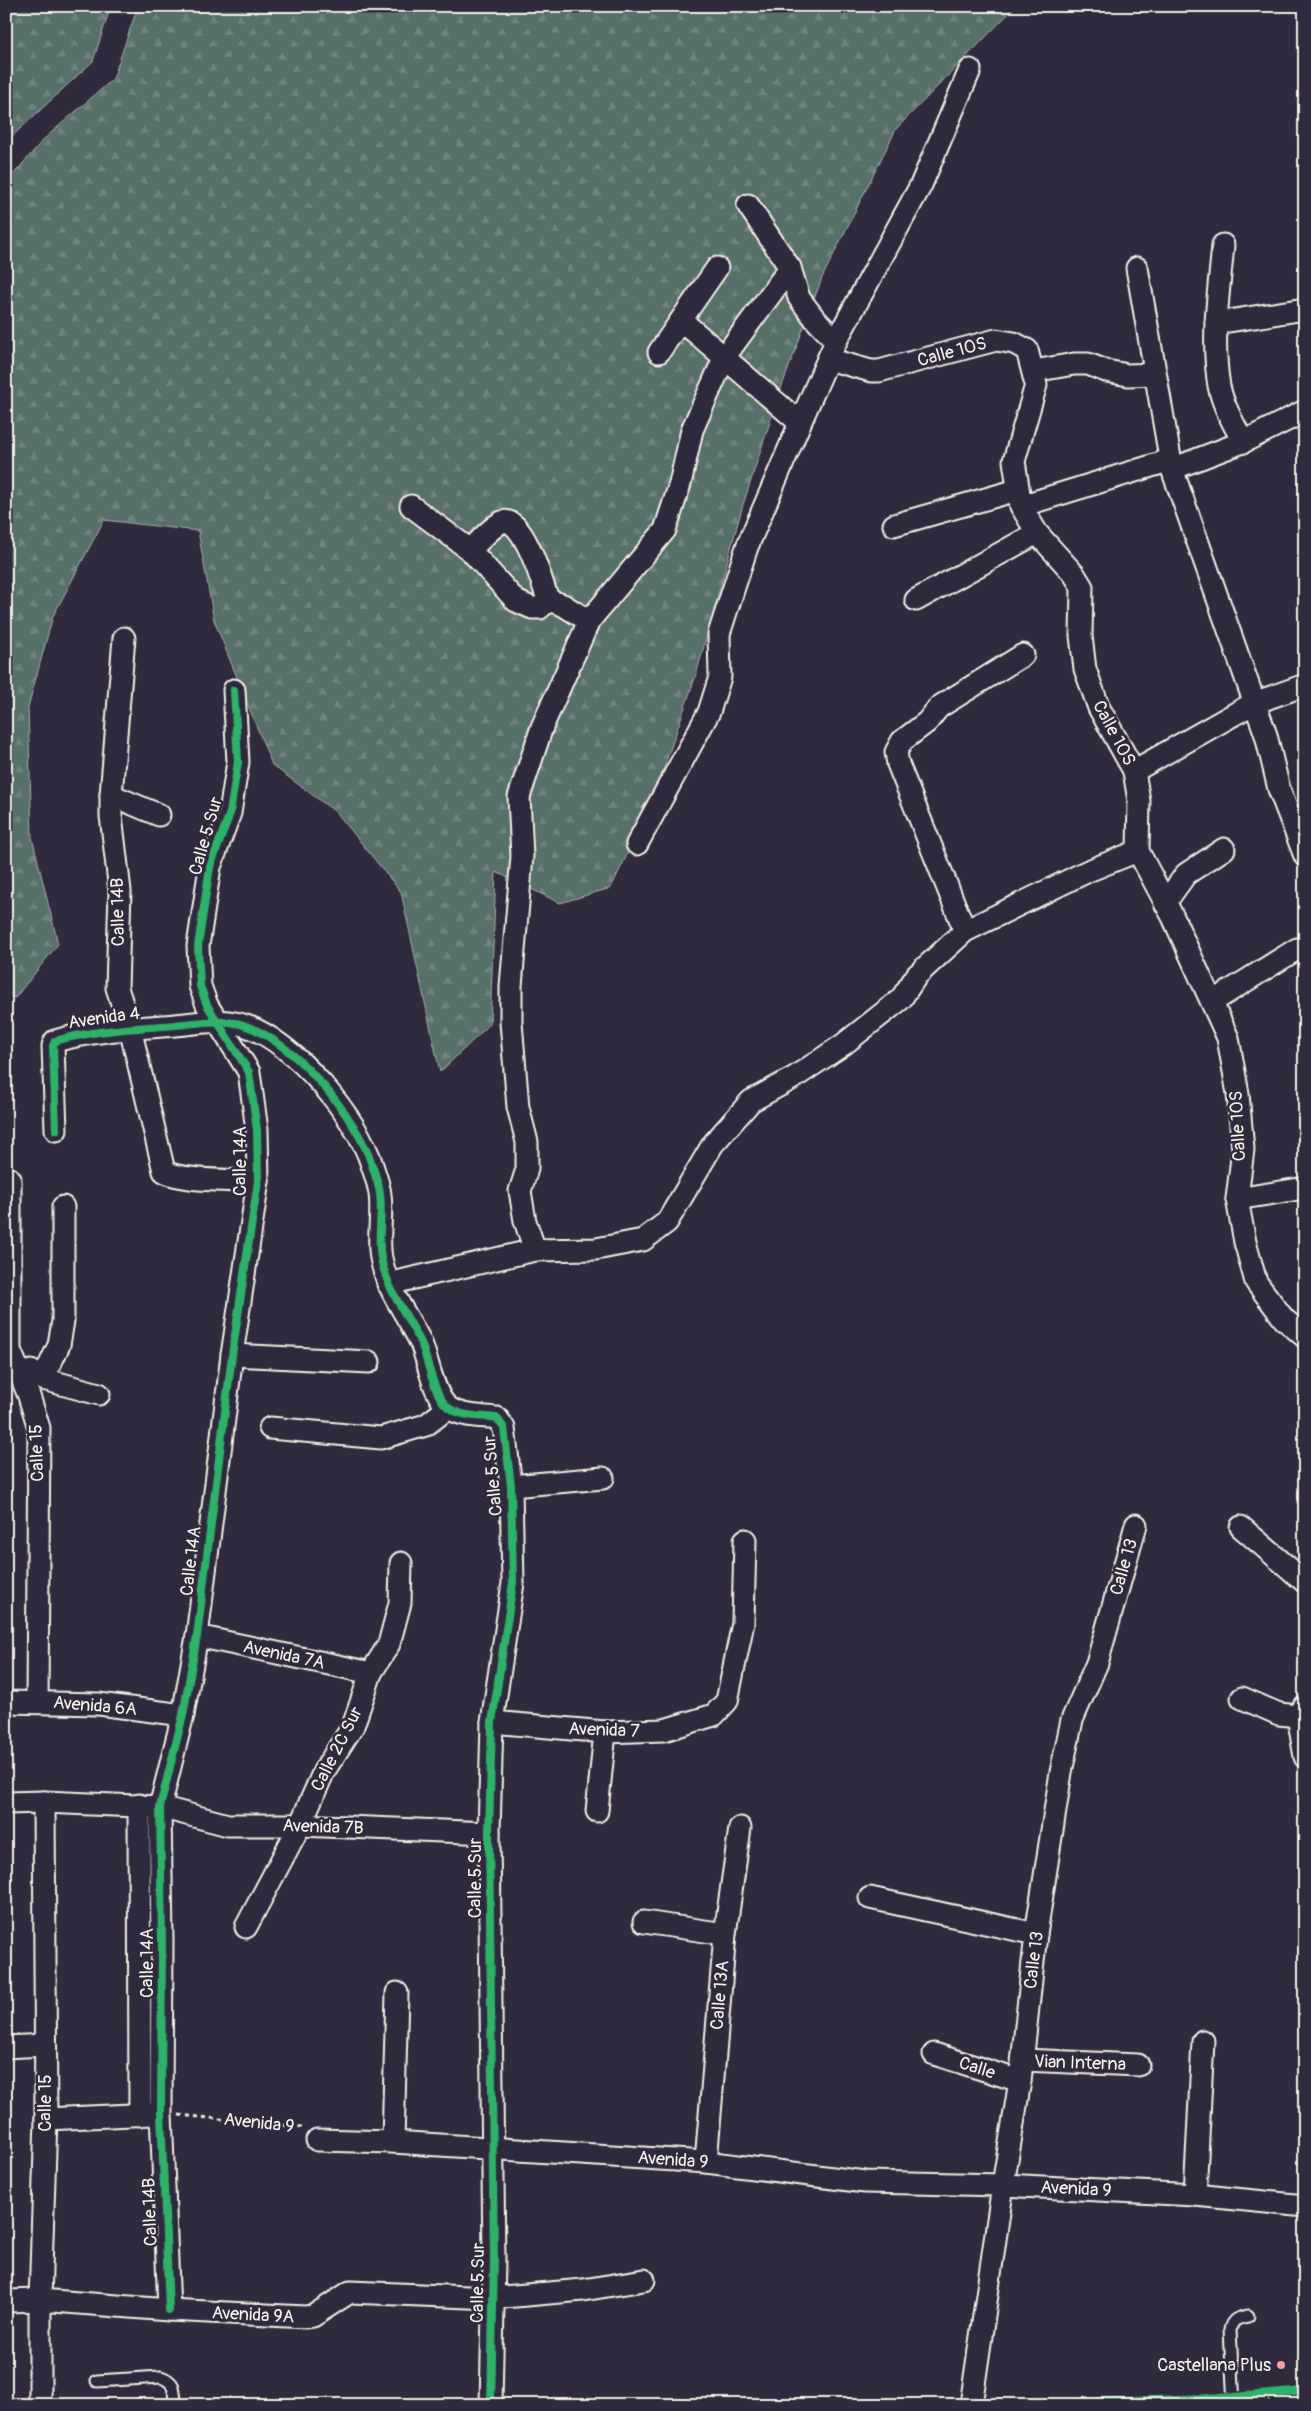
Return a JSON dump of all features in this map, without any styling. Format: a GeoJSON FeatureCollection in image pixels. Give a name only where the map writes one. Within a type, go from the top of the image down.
{"type":"FeatureCollection","features":[{"type":"Feature","properties":{"kind":"highway"},"geometry":{"type":"LineString","coordinates":[[1283,2405],[1305,2404]]}},
{"type":"Feature","properties":{"kind":"street"},"geometry":{"type":"LineString","coordinates":[[637,844],[709,712],[720,677],[719,634],[746,547],[832,350],[921,184],[970,70]]}},
{"type":"Feature","properties":{"kind":"street"},"geometry":{"type":"LineString","coordinates":[[748,205],[790,268],[799,298],[815,320],[832,350]]}},
{"type":"Feature","properties":{"kind":"street"},"geometry":{"type":"LineString","coordinates":[[1223,245],[1216,323],[1219,386],[1224,404],[1243,442]]}},
{"type":"Feature","properties":{"kind":"street"},"geometry":{"type":"LineString","coordinates":[[659,352],[717,268]]}},
{"type":"Feature","properties":{"kind":"street"},"geometry":{"type":"LineString","coordinates":[[535,1250],[525,1221],[520,1191],[527,1169],[527,1142],[518,1107],[512,1022],[511,986],[522,856],[519,797],[542,727],[589,621],[665,530],[680,484],[692,430],[725,356],[790,268]]}},
{"type":"Feature","properties":{"kind":"street"},"geometry":{"type":"LineString","coordinates":[[1137,268],[1171,464],[1266,735],[1278,789],[1297,814],[1305,856]]}},
{"type":"Feature","properties":{"kind":"street"},"geometry":{"type":"LineString","coordinates":[[1216,323],[1305,309]]}},
{"type":"Feature","properties":{"kind":"street"},"geometry":{"type":"LineString","coordinates":[[681,320],[725,356],[800,423]]}},
{"type":"Feature","properties":{"kind":"street","name":"Calle 10S"},"geometry":{"type":"LineString","coordinates":[[832,350],[870,372],[996,340],[1014,343],[1028,350],[1036,385],[1014,461],[1019,498],[1037,532],[1074,574],[1082,587],[1081,636],[1085,669],[1099,708],[1134,771],[1139,801],[1138,851],[1165,903],[1228,1038],[1238,1094],[1243,1149],[1237,1198],[1245,1242],[1256,1282],[1284,1319],[1305,1337]]}},
{"type":"Feature","properties":{"kind":"street"},"geometry":{"type":"LineString","coordinates":[[1034,371],[1074,364],[1088,364],[1106,371],[1128,375],[1156,374]]}},
{"type":"Feature","properties":{"kind":"street"},"geometry":{"type":"LineString","coordinates":[[894,525],[1171,464],[1243,442],[1305,411]]}},
{"type":"Feature","properties":{"kind":"street"},"geometry":{"type":"LineString","coordinates":[[411,506],[470,550],[516,602],[532,608],[540,608],[548,600]]}},
{"type":"Feature","properties":{"kind":"street"},"geometry":{"type":"LineString","coordinates":[[470,550],[501,522],[509,521],[515,523],[531,552],[548,600]]}},
{"type":"Feature","properties":{"kind":"street"},"geometry":{"type":"LineString","coordinates":[[916,600],[1037,532]]}},
{"type":"Feature","properties":{"kind":"street"},"geometry":{"type":"LineString","coordinates":[[548,600],[563,605],[589,621]]}},
{"type":"Feature","properties":{"kind":"street","name":"Calle 14B"},"geometry":{"type":"LineString","coordinates":[[124,638],[111,794],[111,816],[120,891],[117,988],[130,1028],[164,1171],[170,1174],[258,1181]]}},
{"type":"Feature","properties":{"kind":"street"},"geometry":{"type":"LineString","coordinates":[[964,931],[898,764],[896,752],[902,741],[927,722],[939,707],[1023,655]]}},
{"type":"Feature","properties":{"kind":"street"},"geometry":{"type":"LineString","coordinates":[[1134,771],[1254,703],[1305,685]]}},
{"type":"Feature","properties":{"kind":"street","name":"Calle 5 Sur"},"geometry":{"type":"LineString","coordinates":[[217,1022],[207,1005],[200,986],[198,946],[210,867],[230,813],[238,762],[234,690]]}},
{"type":"Feature","properties":{"kind":"street"},"geometry":{"type":"LineString","coordinates":[[111,794],[159,815]]}},
{"type":"Feature","properties":{"kind":"street"},"geometry":{"type":"LineString","coordinates":[[1165,903],[1186,874],[1224,849]]}},
{"type":"Feature","properties":{"kind":"street"},"geometry":{"type":"LineString","coordinates":[[388,1284],[535,1250],[596,1249],[643,1240],[667,1222],[713,1144],[751,1101],[795,1076],[844,1044],[901,999],[917,975],[964,931],[1088,871],[1138,851]]}},
{"type":"Feature","properties":{"kind":"street"},"geometry":{"type":"LineString","coordinates":[[1212,1002],[1298,949],[1305,949]]}},
{"type":"Feature","properties":{"kind":"street"},"geometry":{"type":"LineString","coordinates":[[217,1022],[245,1025],[270,1036],[310,1072],[350,1119],[372,1163],[380,1195],[379,1238],[381,1258],[388,1284],[421,1344],[439,1395],[448,1408],[426,1426],[381,1438],[270,1428]]}},
{"type":"Feature","properties":{"kind":"street","name":"Avenida 4"},"geometry":{"type":"LineString","coordinates":[[56,1130],[52,1046],[55,1041],[130,1028],[217,1022]]}},
{"type":"Feature","properties":{"kind":"street","name":"Calle 14A"},"geometry":{"type":"LineString","coordinates":[[140,2115],[150,1806],[183,1715],[197,1636],[232,1355],[258,1181],[257,1130],[249,1072],[217,1022]]}},
{"type":"Feature","properties":{"kind":"street","name":"Calle 15"},"geometry":{"type":"LineString","coordinates":[[8,1179],[9,1336],[11,1363],[29,1396],[39,1428],[37,1702]]}},
{"type":"Feature","properties":{"kind":"street"},"geometry":{"type":"LineString","coordinates":[[1237,1198],[1305,1188]]}},
{"type":"Feature","properties":{"kind":"street"},"geometry":{"type":"LineString","coordinates":[[43,1379],[59,1345],[63,1321],[63,1206]]}},
{"type":"Feature","properties":{"kind":"street"},"geometry":{"type":"LineString","coordinates":[[232,1355],[369,1362]]}},
{"type":"Feature","properties":{"kind":"street"},"geometry":{"type":"LineString","coordinates":[[11,1363],[43,1379],[99,1394]]}},
{"type":"Feature","properties":{"kind":"street","name":"Calle 5 Sur"},"geometry":{"type":"LineString","coordinates":[[448,1408],[461,1413],[497,1418],[501,1422],[511,1486],[514,1583],[492,1722],[489,1833],[491,2405]]}},
{"type":"Feature","properties":{"kind":"street"},"geometry":{"type":"LineString","coordinates":[[511,1486],[603,1478]]}},
{"type":"Feature","properties":{"kind":"street","name":"Calle 13"},"geometry":{"type":"LineString","coordinates":[[972,2405],[1021,2071],[1036,1934],[1061,1772],[1072,1720],[1097,1663],[1136,1525]]}},
{"type":"Feature","properties":{"kind":"street"},"geometry":{"type":"LineString","coordinates":[[1241,1528],[1305,1582]]}},
{"type":"Feature","properties":{"kind":"street","name":"Avenida 7"},"geometry":{"type":"LineString","coordinates":[[492,1722],[605,1732],[664,1730],[714,1715],[728,1701],[743,1623],[744,1540]]}},
{"type":"Feature","properties":{"kind":"street","name":"Calle 2C Sur"},"geometry":{"type":"LineString","coordinates":[[246,1927],[300,1826],[324,1771],[353,1726],[371,1674],[390,1644],[400,1603],[401,1563]]}},
{"type":"Feature","properties":{"kind":"street","name":"Avenida 7A"},"geometry":{"type":"LineString","coordinates":[[197,1636],[371,1674]]}},
{"type":"Feature","properties":{"kind":"street"},"geometry":{"type":"LineString","coordinates":[[1242,1698],[1279,1714],[1301,1711],[1305,1757]]}},
{"type":"Feature","properties":{"kind":"street","name":"Avenida 6A"},"geometry":{"type":"LineString","coordinates":[[6,1702],[98,1704],[183,1715]]}},
{"type":"Feature","properties":{"kind":"street"},"geometry":{"type":"LineString","coordinates":[[597,1811],[605,1732]]}},
{"type":"Feature","properties":{"kind":"street"},"geometry":{"type":"LineString","coordinates":[[6,1803],[44,1802],[150,1806]]}},
{"type":"Feature","properties":{"kind":"street","name":"Calle 15"},"geometry":{"type":"LineString","coordinates":[[40,2405],[40,2300],[46,2119],[44,2044],[44,1802]]}},
{"type":"Feature","properties":{"kind":"street","name":"Calle 14A"},"geometry":{"type":"LineString","coordinates":[[150,1806],[162,1941],[161,2113]]}},
{"type":"Feature","properties":{"kind":"street","name":"Avenida 7B"},"geometry":{"type":"LineString","coordinates":[[150,1806],[228,1825],[489,1833]]}},
{"type":"Feature","properties":{"kind":"street","name":"Calle 13A"},"geometry":{"type":"LineString","coordinates":[[706,2162],[725,1934],[740,1828]]}},
{"type":"Feature","properties":{"kind":"street"},"geometry":{"type":"LineString","coordinates":[[870,1898],[1036,1934]]}},
{"type":"Feature","properties":{"kind":"street"},"geometry":{"type":"LineString","coordinates":[[644,1922],[725,1934]]}},
{"type":"Feature","properties":{"kind":"street"},"geometry":{"type":"LineString","coordinates":[[393,2142],[397,1993]]}},
{"type":"Feature","properties":{"kind":"street"},"geometry":{"type":"LineString","coordinates":[[1195,2194],[1203,2041]]}},
{"type":"Feature","properties":{"kind":"street"},"geometry":{"type":"LineString","coordinates":[[6,2047],[44,2044]]}},
{"type":"Feature","properties":{"kind":"street","name":"Calle"},"geometry":{"type":"LineString","coordinates":[[934,2054],[1021,2071]]}},
{"type":"Feature","properties":{"kind":"street","name":"Vian Interna"},"geometry":{"type":"LineString","coordinates":[[1021,2071],[1138,2065]]}},
{"type":"Feature","properties":{"kind":"street"},"geometry":{"type":"LineString","coordinates":[[46,2119],[161,2113]]}},
{"type":"Feature","properties":{"kind":"street","name":"Calle 14B"},"geometry":{"type":"LineString","coordinates":[[161,2113],[169,2310]]}},
{"type":"Feature","properties":{"kind":"street","name":"Avenida 9"},"geometry":{"type":"LineString","coordinates":[[317,2140],[393,2142],[491,2150],[706,2162],[865,2182],[1003,2185],[1195,2194],[1305,2206]]}},
{"type":"Feature","properties":{"kind":"street","name":"Avenida 9A"},"geometry":{"type":"LineString","coordinates":[[6,2301],[40,2300],[169,2310],[304,2317],[313,2316],[350,2292],[492,2298],[583,2290],[644,2280]]}},
{"type":"Feature","properties":{"kind":"lane"},"geometry":{"type":"LineString","coordinates":[[1234,2405],[1231,2324],[1236,2318],[1248,2316]]}},
{"type":"Feature","properties":{"kind":"lane"},"geometry":{"type":"LineString","coordinates":[[97,2381],[161,2377],[170,2380],[173,2386],[175,2405]]}},
{"type":"Feature","properties":{"kind":"green space"},"geometry":{"type":"Polygon","coordinates":[[[6,6],[111,6],[93,61],[6,142],[6,6]]]}},
{"type":"Feature","properties":{"kind":"green space"},"geometry":{"type":"Polygon","coordinates":[[[138,6],[1016,6],[896,129],[822,278],[779,394],[742,508],[696,675],[651,805],[611,888],[560,903],[496,872],[490,1024],[440,1072],[401,892],[337,813],[272,765],[214,620],[198,531],[104,520],[53,616],[28,707],[32,837],[58,944],[15,998],[6,995],[6,183],[44,139],[113,79],[138,6]]]}},
{"type":"Feature","properties":{"kind":"cycle path"},"geometry":{"type":"LineString","coordinates":[[169,2310],[161,2113],[162,1941],[160,1807],[183,1715],[197,1636],[232,1355],[258,1181],[257,1130],[249,1072],[207,1005],[200,986],[198,946],[210,867],[230,813],[238,762],[234,690]]}},
{"type":"Feature","properties":{"kind":"cycle path"},"geometry":{"type":"LineString","coordinates":[[56,1130],[53,1046],[55,1041],[115,1030],[229,1022],[246,1026],[264,1034],[284,1047],[303,1064],[338,1104],[364,1146],[377,1180],[381,1202],[380,1250],[384,1270],[393,1292],[421,1343],[439,1396],[454,1411],[466,1415],[497,1418],[504,1428],[511,1486],[513,1583],[492,1722],[489,1833],[494,2259],[491,2405]]}},
{"type":"Feature","properties":{"kind":"cycle path"},"geometry":{"type":"LineString","coordinates":[[1013,2405],[1234,2397],[1305,2391]]}},
{"type":"Feature","properties":{"kind":"place","name":"Castellana Plus"},"geometry":{"type":"Point","coordinates":[1281,2365]}}]}
